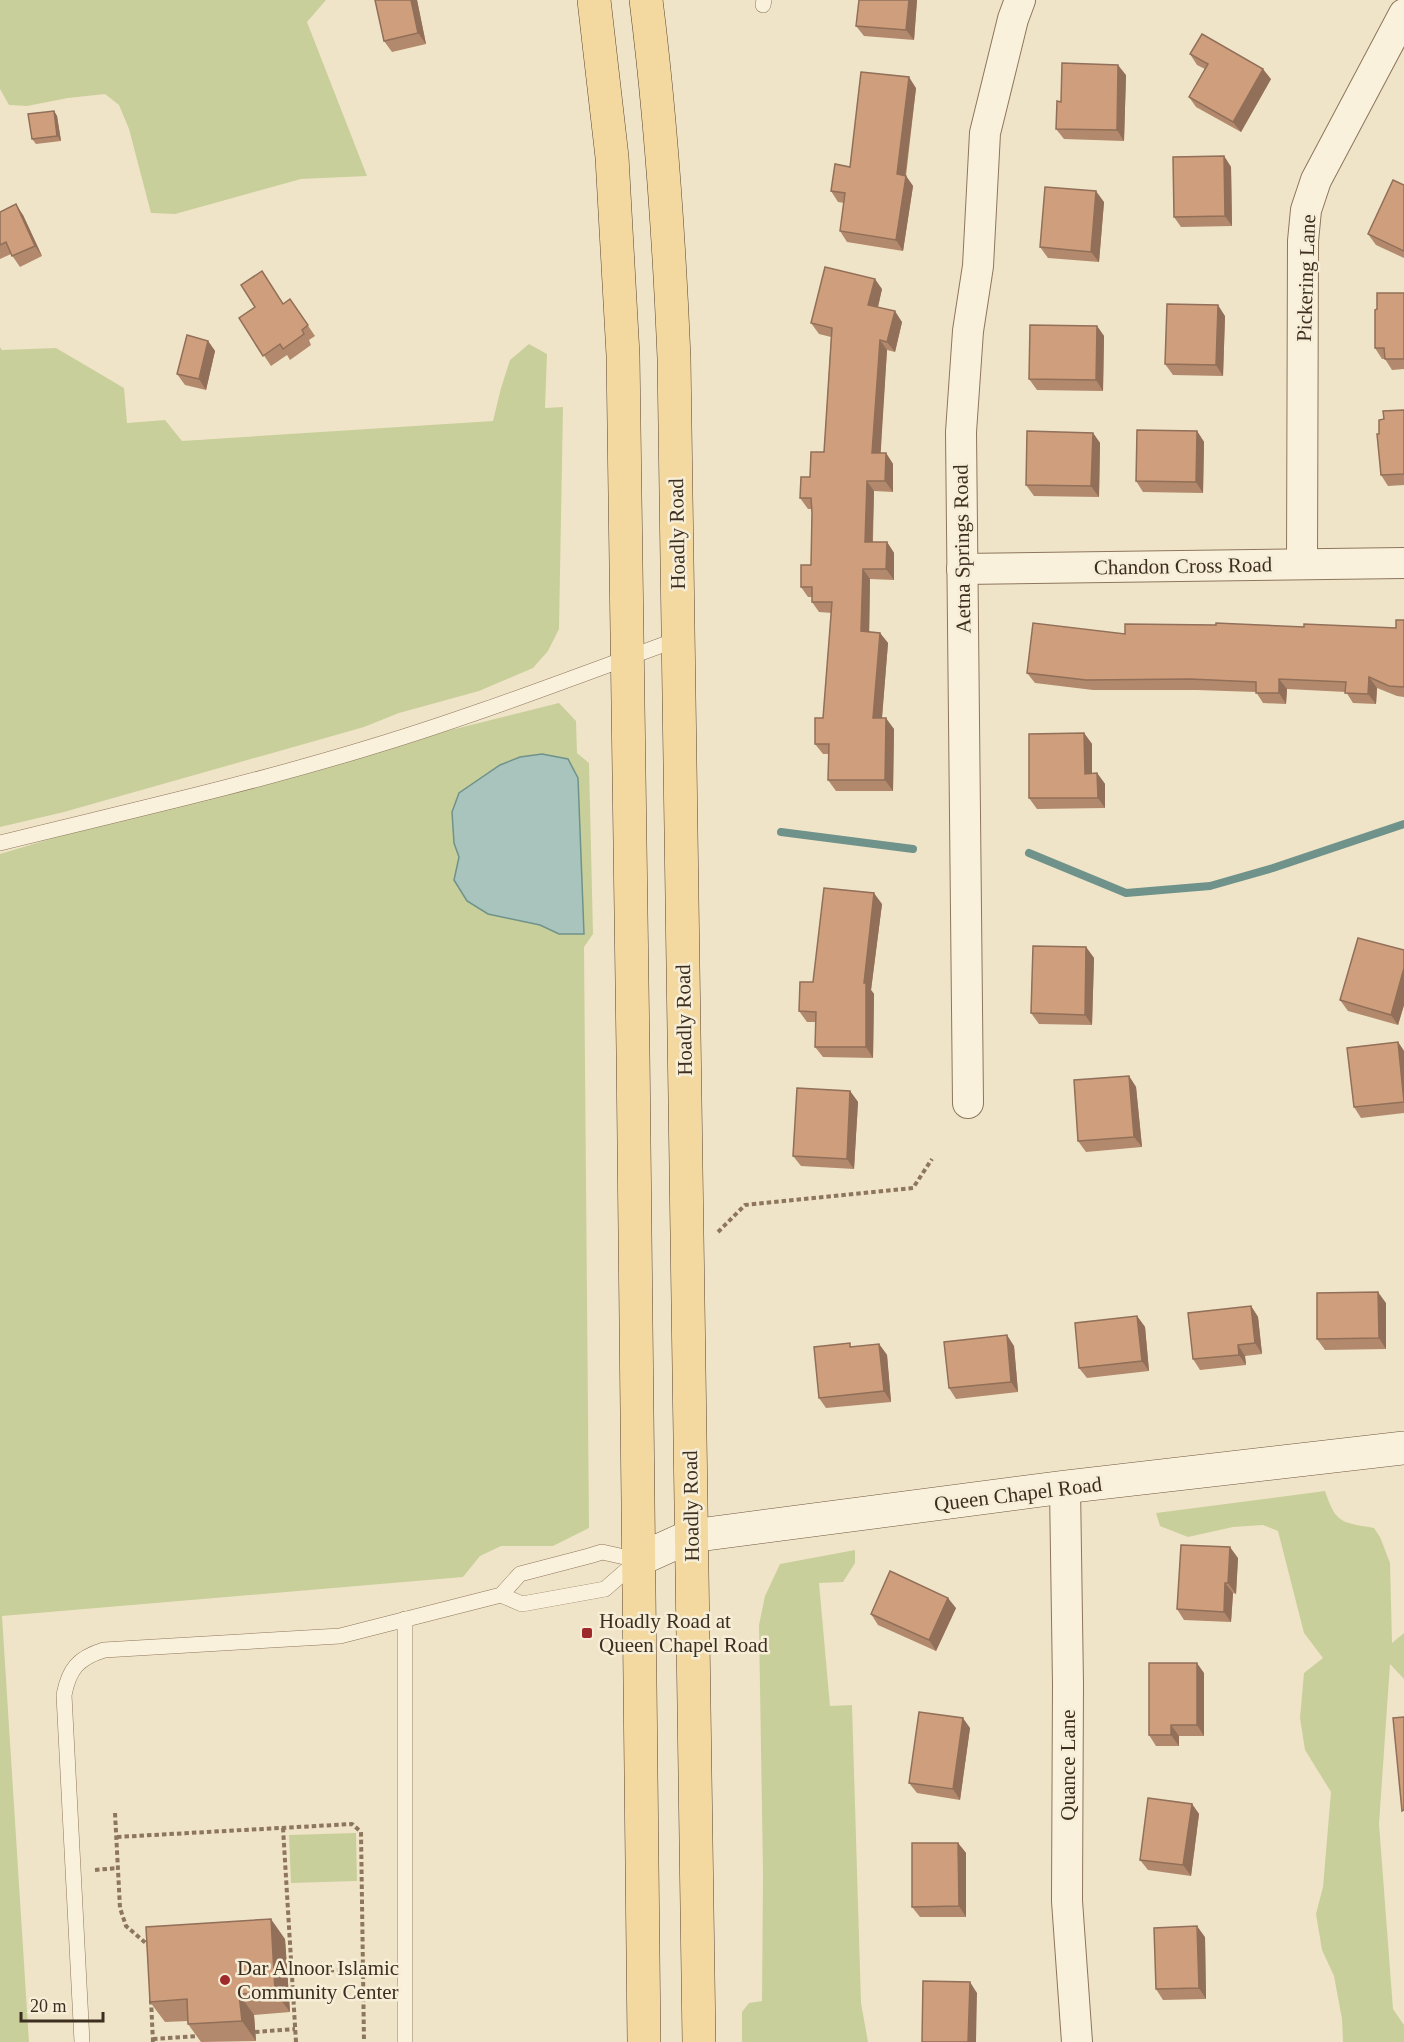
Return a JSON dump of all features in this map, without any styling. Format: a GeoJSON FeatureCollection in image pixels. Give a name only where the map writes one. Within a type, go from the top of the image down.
{"type":"FeatureCollection","features":[{"type":"Feature","properties":{"kind":"main road"},"geometry":{"type":"LineString","coordinates":[[594,0],[612,157],[623,355],[644,2042]]}},
{"type":"Feature","properties":{"kind":"main road","name":"Hoadly Road"},"geometry":{"type":"LineString","coordinates":[[646,0],[656,79],[669,234],[674,358],[699,2042]]}},
{"type":"Feature","properties":{"kind":"street","name":"Aetna Springs Road"},"geometry":{"type":"LineString","coordinates":[[968,1103],[960,432],[968,331],[978,266],[985,133],[1012,20],[1020,0]]}},
{"type":"Feature","properties":{"kind":"street","name":"Pickering Lane"},"geometry":{"type":"LineString","coordinates":[[1302,564],[1303,241],[1306,210],[1316,180],[1332,147],[1404,14]]}},
{"type":"Feature","properties":{"kind":"street","name":"Chandon Cross Road"},"geometry":{"type":"LineString","coordinates":[[962,569],[1404,563]]}},
{"type":"Feature","properties":{"kind":"street","name":"Queen Chapel Road"},"geometry":{"type":"LineString","coordinates":[[638,1560],[691,1536],[1065,1488],[1404,1448]]}},
{"type":"Feature","properties":{"kind":"street","name":"Quance Lane"},"geometry":{"type":"LineString","coordinates":[[1065,1488],[1068,1684],[1067,1901],[1077,2042]]}},
{"type":"Feature","properties":{"kind":"lane"},"geometry":{"type":"LineString","coordinates":[[0,843],[362,750],[679,639]]}},
{"type":"Feature","properties":{"kind":"lane"},"geometry":{"type":"LineString","coordinates":[[82,2042],[64,1695],[71,1671],[81,1661],[104,1650],[340,1636],[501,1595],[520,1574],[602,1552],[638,1560]]}},
{"type":"Feature","properties":{"kind":"lane"},"geometry":{"type":"LineString","coordinates":[[501,1595],[522,1604],[605,1589],[638,1560]]}},
{"type":"Feature","properties":{"kind":"lane"},"geometry":{"type":"LineString","coordinates":[[405,1619],[405,2042]]}},
{"type":"Feature","properties":{"kind":"path"},"geometry":{"type":"LineString","coordinates":[[718,1232],[745,1205],[914,1188],[932,1159]]}},
{"type":"Feature","properties":{"kind":"path"},"geometry":{"type":"LineString","coordinates":[[115,1813],[120,1908],[126,1926],[148,1943],[148,1955]]}},
{"type":"Feature","properties":{"kind":"path"},"geometry":{"type":"LineString","coordinates":[[117,1837],[352,1824],[361,1832],[364,2042]]}},
{"type":"Feature","properties":{"kind":"path"},"geometry":{"type":"LineString","coordinates":[[283,1828],[296,2042]]}},
{"type":"Feature","properties":{"kind":"path"},"geometry":{"type":"LineString","coordinates":[[292,1972],[363,1969]]}},
{"type":"Feature","properties":{"kind":"path"},"geometry":{"type":"LineString","coordinates":[[150,1991],[153,2040],[202,2036]]}},
{"type":"Feature","properties":{"kind":"path"},"geometry":{"type":"LineString","coordinates":[[255,2032],[295,2029]]}},
{"type":"Feature","properties":{"kind":"green space"},"geometry":{"type":"Polygon","coordinates":[[[0,0],[326,0],[307,22],[367,176],[301,179],[175,214],[151,213],[129,129],[119,105],[105,94],[27,106],[9,105],[0,89],[0,0]]]}},
{"type":"Feature","properties":{"kind":"green space"},"geometry":{"type":"Polygon","coordinates":[[[529,344],[547,354],[545,408],[563,407],[559,629],[548,651],[533,668],[479,691],[399,713],[364,727],[64,812],[0,827],[0,347],[2,350],[56,348],[124,388],[127,423],[165,420],[182,441],[493,421],[510,360],[529,344]]]}},
{"type":"Feature","properties":{"kind":"green space"},"geometry":{"type":"Polygon","coordinates":[[[559,703],[576,721],[577,753],[589,763],[593,934],[584,947],[589,1528],[553,1546],[501,1546],[480,1556],[463,1577],[2,1616],[29,2042],[0,2042],[0,854],[223,787],[559,703]]]}},
{"type":"Feature","properties":{"kind":"green space"},"geometry":{"type":"Polygon","coordinates":[[[1325,1491],[1333,1510],[1341,1520],[1374,1528],[1380,1537],[1390,1563],[1392,1643],[1404,1633],[1404,1679],[1390,1664],[1379,1824],[1393,2009],[1404,2025],[1404,2042],[1343,2042],[1342,2019],[1334,1976],[1322,1950],[1316,1914],[1323,1887],[1331,1792],[1305,1750],[1300,1718],[1304,1673],[1323,1658],[1304,1633],[1278,1531],[1263,1525],[1233,1527],[1188,1537],[1160,1526],[1156,1513],[1325,1491]]]}},
{"type":"Feature","properties":{"kind":"green space"},"geometry":{"type":"Polygon","coordinates":[[[855,1550],[855,1563],[843,1582],[819,1583],[830,1706],[852,1705],[861,2003],[868,2042],[742,2042],[742,2012],[749,2003],[762,2001],[763,1872],[759,1625],[765,1596],[780,1564],[855,1550]]]}},
{"type":"Feature","properties":{"kind":"green space"},"geometry":{"type":"Polygon","coordinates":[[[356,1833],[357,1881],[291,1883],[289,1835],[356,1833]]]}},
{"type":"Feature","properties":{"kind":"water"},"geometry":{"type":"Polygon","coordinates":[[[542,754],[568,759],[578,778],[584,934],[559,934],[540,925],[488,914],[467,901],[454,880],[459,857],[454,843],[452,812],[459,793],[500,765],[520,757],[542,754]]]}},
{"type":"Feature","properties":{"kind":"building"},"geometry":{"type":"Polygon","coordinates":[[[375,0],[411,0],[418,33],[384,41],[375,0]]]}},
{"type":"Feature","properties":{"kind":"building"},"geometry":{"type":"Polygon","coordinates":[[[859,0],[909,0],[906,30],[856,26],[859,0]]]}},
{"type":"Feature","properties":{"kind":"building"},"geometry":{"type":"Polygon","coordinates":[[[1202,34],[1263,69],[1233,122],[1189,97],[1208,64],[1190,54],[1202,34]]]}},
{"type":"Feature","properties":{"kind":"building"},"geometry":{"type":"Polygon","coordinates":[[[1062,63],[1118,65],[1117,130],[1056,129],[1057,101],[1061,102],[1062,63]]]}},
{"type":"Feature","properties":{"kind":"building"},"geometry":{"type":"Polygon","coordinates":[[[861,72],[909,77],[897,174],[906,176],[896,240],[840,231],[845,193],[831,191],[835,164],[850,167],[861,72]]]}},
{"type":"Feature","properties":{"kind":"building"},"geometry":{"type":"Polygon","coordinates":[[[54,111],[57,136],[32,139],[28,114],[54,111]]]}},
{"type":"Feature","properties":{"kind":"building"},"geometry":{"type":"Polygon","coordinates":[[[1224,156],[1225,216],[1174,217],[1173,157],[1224,156]]]}},
{"type":"Feature","properties":{"kind":"building"},"geometry":{"type":"Polygon","coordinates":[[[1393,180],[1404,185],[1404,251],[1368,234],[1393,180]]]}},
{"type":"Feature","properties":{"kind":"building"},"geometry":{"type":"Polygon","coordinates":[[[1045,187],[1096,191],[1091,252],[1040,247],[1045,187]]]}},
{"type":"Feature","properties":{"kind":"building"},"geometry":{"type":"Polygon","coordinates":[[[16,204],[35,246],[12,256],[6,242],[0,245],[0,212],[16,204]]]}},
{"type":"Feature","properties":{"kind":"building"},"geometry":{"type":"Polygon","coordinates":[[[825,267],[875,279],[868,305],[895,311],[887,342],[880,340],[872,453],[886,453],[885,481],[867,481],[865,542],[887,542],[886,569],[863,569],[861,631],[880,633],[873,718],[886,718],[885,780],[828,780],[829,744],[815,744],[815,718],[823,718],[832,602],[812,602],[812,587],[801,587],[801,565],[811,565],[812,513],[811,498],[800,498],[801,477],[810,477],[811,452],[824,452],[832,328],[811,323],[825,267]]]}},
{"type":"Feature","properties":{"kind":"building"},"geometry":{"type":"Polygon","coordinates":[[[262,271],[283,304],[290,299],[308,325],[302,330],[304,334],[283,349],[280,344],[263,356],[239,318],[255,307],[241,285],[262,271]]]}},
{"type":"Feature","properties":{"kind":"building"},"geometry":{"type":"Polygon","coordinates":[[[1377,293],[1404,293],[1404,359],[1385,359],[1384,348],[1375,348],[1377,293]]]}},
{"type":"Feature","properties":{"kind":"building"},"geometry":{"type":"Polygon","coordinates":[[[1167,304],[1218,305],[1216,365],[1165,364],[1167,304]]]}},
{"type":"Feature","properties":{"kind":"building"},"geometry":{"type":"Polygon","coordinates":[[[1030,325],[1097,326],[1096,380],[1029,379],[1030,325]]]}},
{"type":"Feature","properties":{"kind":"building"},"geometry":{"type":"Polygon","coordinates":[[[187,335],[208,341],[199,379],[177,374],[187,335]]]}},
{"type":"Feature","properties":{"kind":"building"},"geometry":{"type":"Polygon","coordinates":[[[1404,410],[1404,474],[1381,475],[1377,434],[1379,434],[1379,420],[1384,419],[1383,411],[1404,410]]]}},
{"type":"Feature","properties":{"kind":"building"},"geometry":{"type":"Polygon","coordinates":[[[1137,430],[1197,431],[1196,482],[1136,481],[1137,430]]]}},
{"type":"Feature","properties":{"kind":"building"},"geometry":{"type":"Polygon","coordinates":[[[1027,431],[1093,433],[1091,486],[1026,485],[1027,431]]]}},
{"type":"Feature","properties":{"kind":"building"},"geometry":{"type":"Polygon","coordinates":[[[1396,620],[1404,620],[1404,687],[1389,686],[1369,677],[1368,694],[1345,693],[1346,682],[1279,679],[1279,693],[1256,693],[1256,682],[1190,679],[1086,680],[1027,673],[1033,623],[1125,634],[1125,624],[1216,625],[1216,623],[1304,627],[1304,624],[1396,628],[1396,620]]]}},
{"type":"Feature","properties":{"kind":"building"},"geometry":{"type":"Polygon","coordinates":[[[1084,733],[1085,774],[1097,773],[1098,798],[1029,798],[1029,734],[1084,733]]]}},
{"type":"Feature","properties":{"kind":"building"},"geometry":{"type":"Polygon","coordinates":[[[824,888],[874,893],[864,983],[866,983],[866,1047],[815,1047],[816,1012],[799,1011],[800,982],[813,982],[824,888]]]}},
{"type":"Feature","properties":{"kind":"building"},"geometry":{"type":"Polygon","coordinates":[[[1358,938],[1404,950],[1404,968],[1391,1015],[1340,1000],[1358,938]]]}},
{"type":"Feature","properties":{"kind":"building"},"geometry":{"type":"Polygon","coordinates":[[[1033,946],[1086,947],[1085,1015],[1031,1013],[1033,946]]]}},
{"type":"Feature","properties":{"kind":"building"},"geometry":{"type":"Polygon","coordinates":[[[1398,1042],[1404,1102],[1354,1107],[1347,1048],[1398,1042]]]}},
{"type":"Feature","properties":{"kind":"building"},"geometry":{"type":"Polygon","coordinates":[[[1129,1076],[1134,1137],[1078,1141],[1074,1080],[1129,1076]]]}},
{"type":"Feature","properties":{"kind":"building"},"geometry":{"type":"Polygon","coordinates":[[[797,1088],[850,1091],[847,1159],[793,1156],[797,1088]]]}},
{"type":"Feature","properties":{"kind":"building"},"geometry":{"type":"Polygon","coordinates":[[[1378,1292],[1379,1338],[1317,1339],[1317,1293],[1378,1292]]]}},
{"type":"Feature","properties":{"kind":"building"},"geometry":{"type":"Polygon","coordinates":[[[1251,1306],[1255,1343],[1238,1345],[1239,1355],[1193,1359],[1188,1313],[1251,1306]]]}},
{"type":"Feature","properties":{"kind":"building"},"geometry":{"type":"Polygon","coordinates":[[[1137,1316],[1142,1361],[1079,1368],[1075,1323],[1137,1316]]]}},
{"type":"Feature","properties":{"kind":"building"},"geometry":{"type":"Polygon","coordinates":[[[1007,1335],[1011,1382],[949,1388],[944,1342],[1007,1335]]]}},
{"type":"Feature","properties":{"kind":"building"},"geometry":{"type":"Polygon","coordinates":[[[850,1343],[850,1347],[879,1344],[884,1391],[819,1398],[814,1347],[850,1343]]]}},
{"type":"Feature","properties":{"kind":"building"},"geometry":{"type":"Polygon","coordinates":[[[1181,1545],[1230,1547],[1224,1612],[1177,1609],[1181,1545]]]}},
{"type":"Feature","properties":{"kind":"building"},"geometry":{"type":"Polygon","coordinates":[[[890,1571],[948,1598],[929,1640],[871,1614],[890,1571]]]}},
{"type":"Feature","properties":{"kind":"building"},"geometry":{"type":"Polygon","coordinates":[[[1149,1663],[1197,1663],[1197,1725],[1171,1725],[1171,1735],[1149,1735],[1149,1663]]]}},
{"type":"Feature","properties":{"kind":"building"},"geometry":{"type":"Polygon","coordinates":[[[919,1712],[963,1718],[953,1789],[909,1783],[919,1712]]]}},
{"type":"Feature","properties":{"kind":"building"},"geometry":{"type":"Polygon","coordinates":[[[1404,1717],[1404,1810],[1402,1811],[1393,1718],[1404,1717]]]}},
{"type":"Feature","properties":{"kind":"building"},"geometry":{"type":"Polygon","coordinates":[[[1148,1798],[1192,1804],[1183,1865],[1140,1860],[1148,1798]]]}},
{"type":"Feature","properties":{"kind":"building"},"geometry":{"type":"Polygon","coordinates":[[[912,1843],[958,1843],[959,1906],[912,1907],[912,1843]]]}},
{"type":"Feature","properties":{"kind":"building","name":"Dar Alnoor Islamic Community Center"},"geometry":{"type":"Polygon","coordinates":[[[271,1919],[275,1992],[239,1994],[242,2021],[188,2024],[187,1999],[150,2002],[146,1927],[271,1919]]]}},
{"type":"Feature","properties":{"kind":"building"},"geometry":{"type":"Polygon","coordinates":[[[1197,1926],[1199,1988],[1156,1989],[1154,1928],[1197,1926]]]}},
{"type":"Feature","properties":{"kind":"building"},"geometry":{"type":"Polygon","coordinates":[[[923,1981],[970,1982],[968,2042],[922,2042],[923,1981]]]}},
{"type":"Feature","properties":{"kind":"waterway"},"geometry":{"type":"LineString","coordinates":[[1029,853],[1126,893],[1210,886],[1273,868],[1404,824]]}},
{"type":"Feature","properties":{"kind":"waterway"},"geometry":{"type":"LineString","coordinates":[[781,832],[913,849]]}},
{"type":"Feature","properties":{"kind":"place","name":"Hoadly Road at Queen Chapel Road"},"geometry":{"type":"Point","coordinates":[587,1633]}},
{"type":"Feature","properties":{"kind":"place","name":"Dar Alnoor Islamic Community Center"},"geometry":{"type":"Point","coordinates":[225,1980]}}]}
